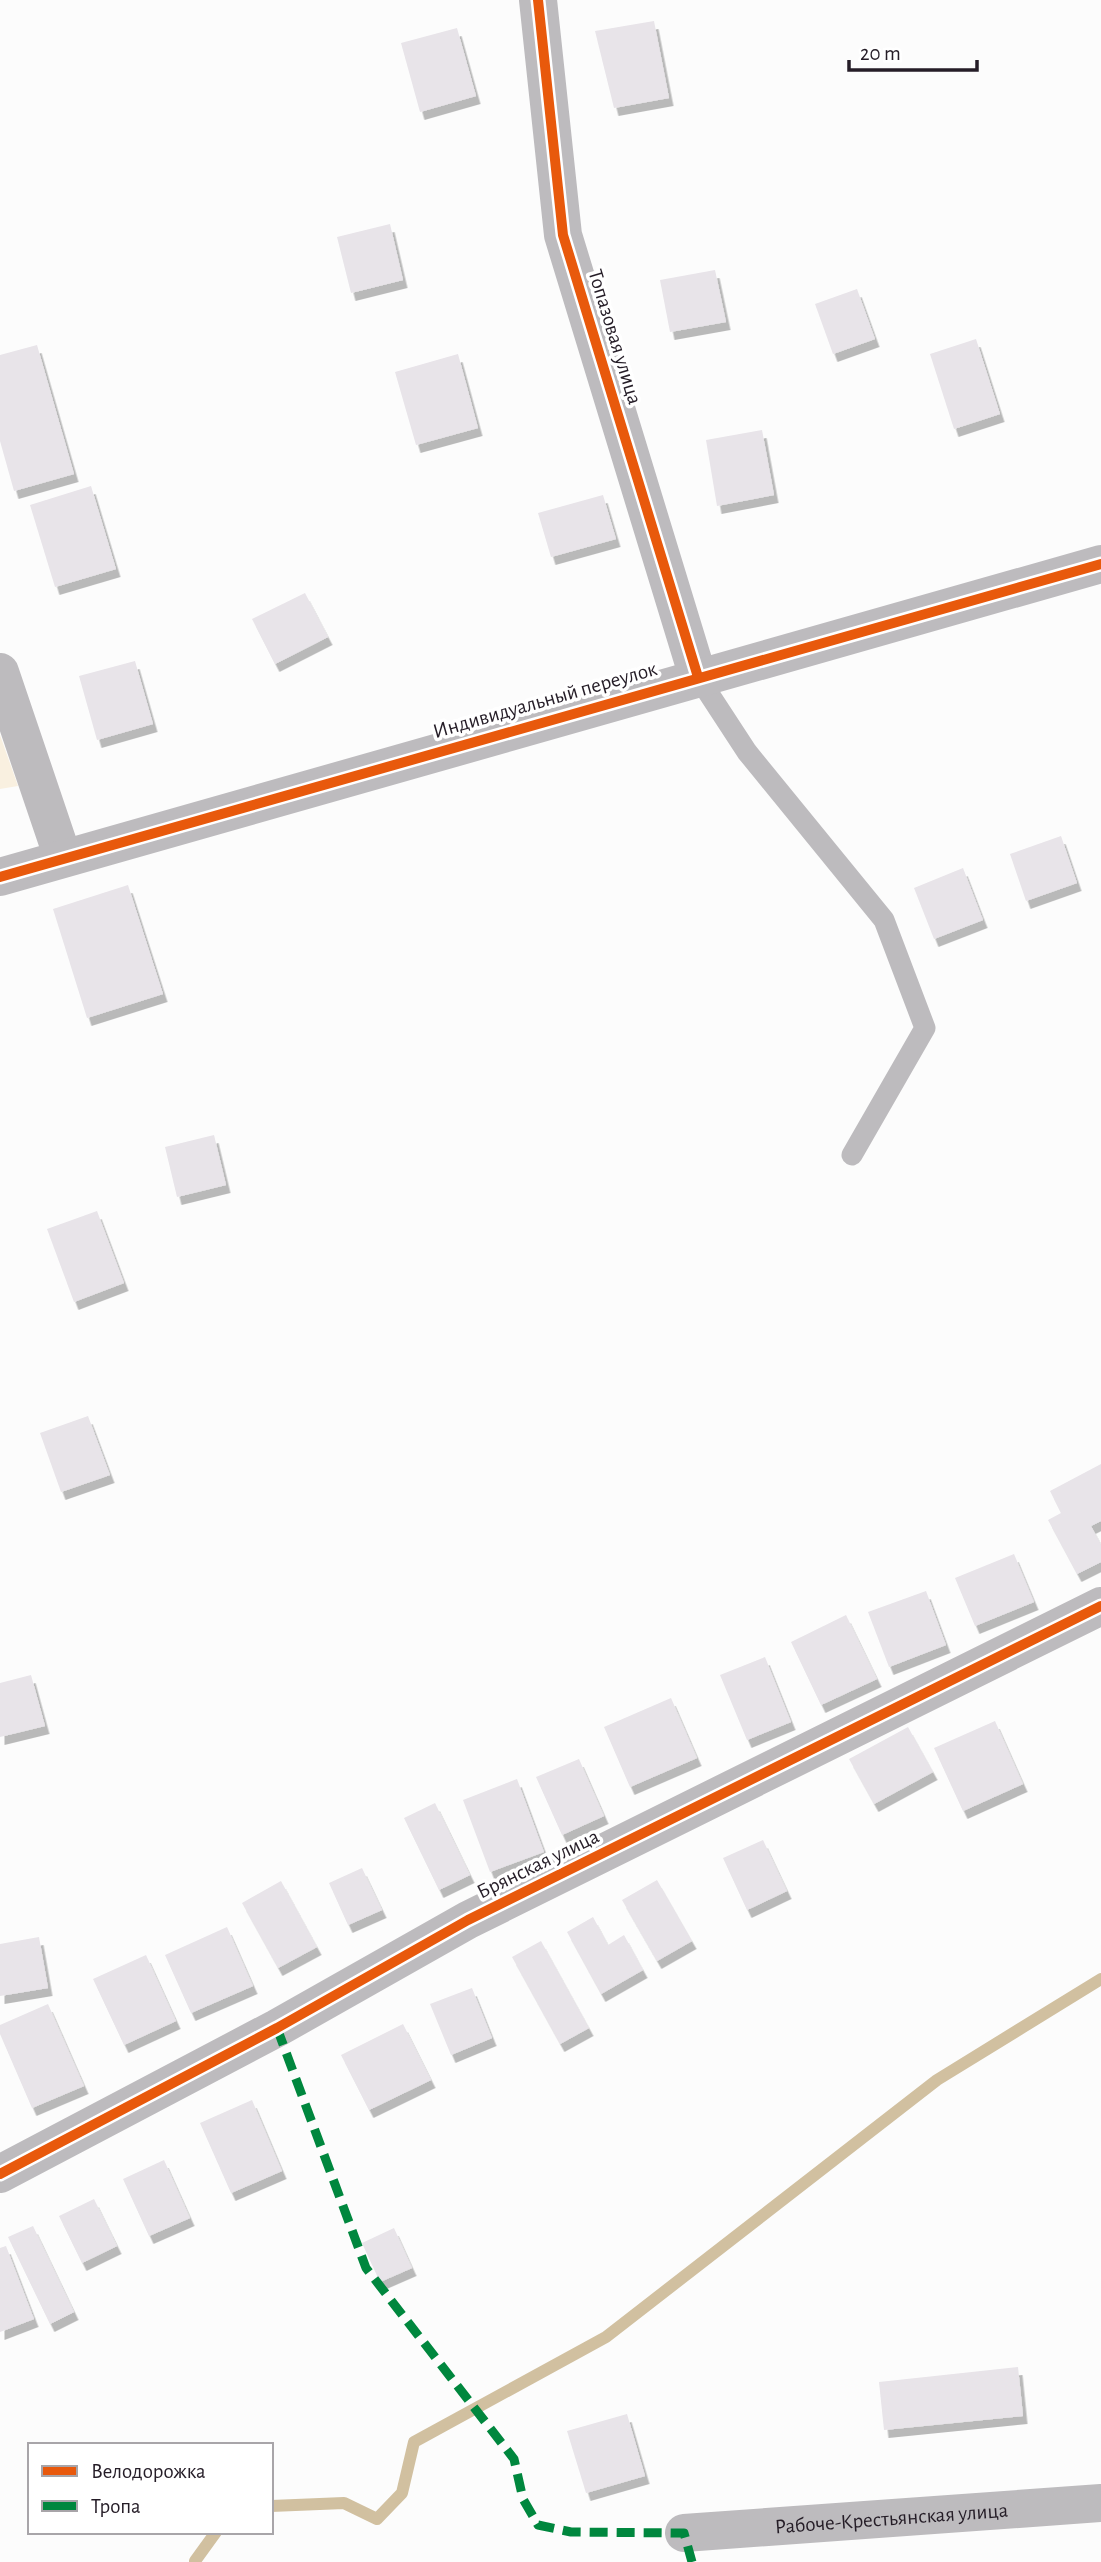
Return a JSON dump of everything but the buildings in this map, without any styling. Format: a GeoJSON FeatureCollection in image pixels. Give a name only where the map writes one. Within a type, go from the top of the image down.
{"type":"FeatureCollection","features":[{"type":"Feature","properties":{"kind":"street","name":"Топазовая улица"},"geometry":{"type":"LineString","coordinates":[[538,0],[563,235],[698,677]]}},
{"type":"Feature","properties":{"kind":"street","name":"Индивидуальный переулок"},"geometry":{"type":"LineString","coordinates":[[0,877],[1101,564]]}},
{"type":"Feature","properties":{"kind":"street"},"geometry":{"type":"LineString","coordinates":[[0,672],[63,858]]}},
{"type":"Feature","properties":{"kind":"street","name":"Брянская улица"},"geometry":{"type":"LineString","coordinates":[[0,2174],[265,2034],[468,1920],[1101,1606]]}},
{"type":"Feature","properties":{"kind":"street","name":"Рабоче-Крестьянская улица"},"geometry":{"type":"LineString","coordinates":[[684,2533],[1101,2503]]}},
{"type":"Feature","properties":{"kind":"lane"},"geometry":{"type":"LineString","coordinates":[[698,677],[747,752],[884,920],[925,1028],[852,1155]]}},
{"type":"Feature","properties":{"kind":"shaded area"},"geometry":{"type":"Polygon","coordinates":[[[0,735],[18,786],[0,789],[0,735]]]}},
{"type":"Feature","properties":{"kind":"waterway"},"geometry":{"type":"LineString","coordinates":[[273,2506],[344,2503],[377,2519],[402,2493],[414,2442],[606,2337],[937,2080],[1101,1979]]}},
{"type":"Feature","properties":{"kind":"waterway"},"geometry":{"type":"LineString","coordinates":[[195,2561],[215,2534]]}},
{"type":"Feature","properties":{"kind":"marked path"},"geometry":{"type":"LineString","coordinates":[[277,2028],[366,2268],[514,2459],[523,2499],[538,2525],[571,2532],[684,2533],[692,2562]]}},
{"type":"Feature","properties":{"kind":"cycle path"},"geometry":{"type":"LineString","coordinates":[[538,0],[563,235],[698,677]]}},
{"type":"Feature","properties":{"kind":"cycle path"},"geometry":{"type":"LineString","coordinates":[[0,877],[1101,564]]}},
{"type":"Feature","properties":{"kind":"cycle path"},"geometry":{"type":"LineString","coordinates":[[0,2174],[277,2028],[468,1920],[1101,1606]]}}]}
